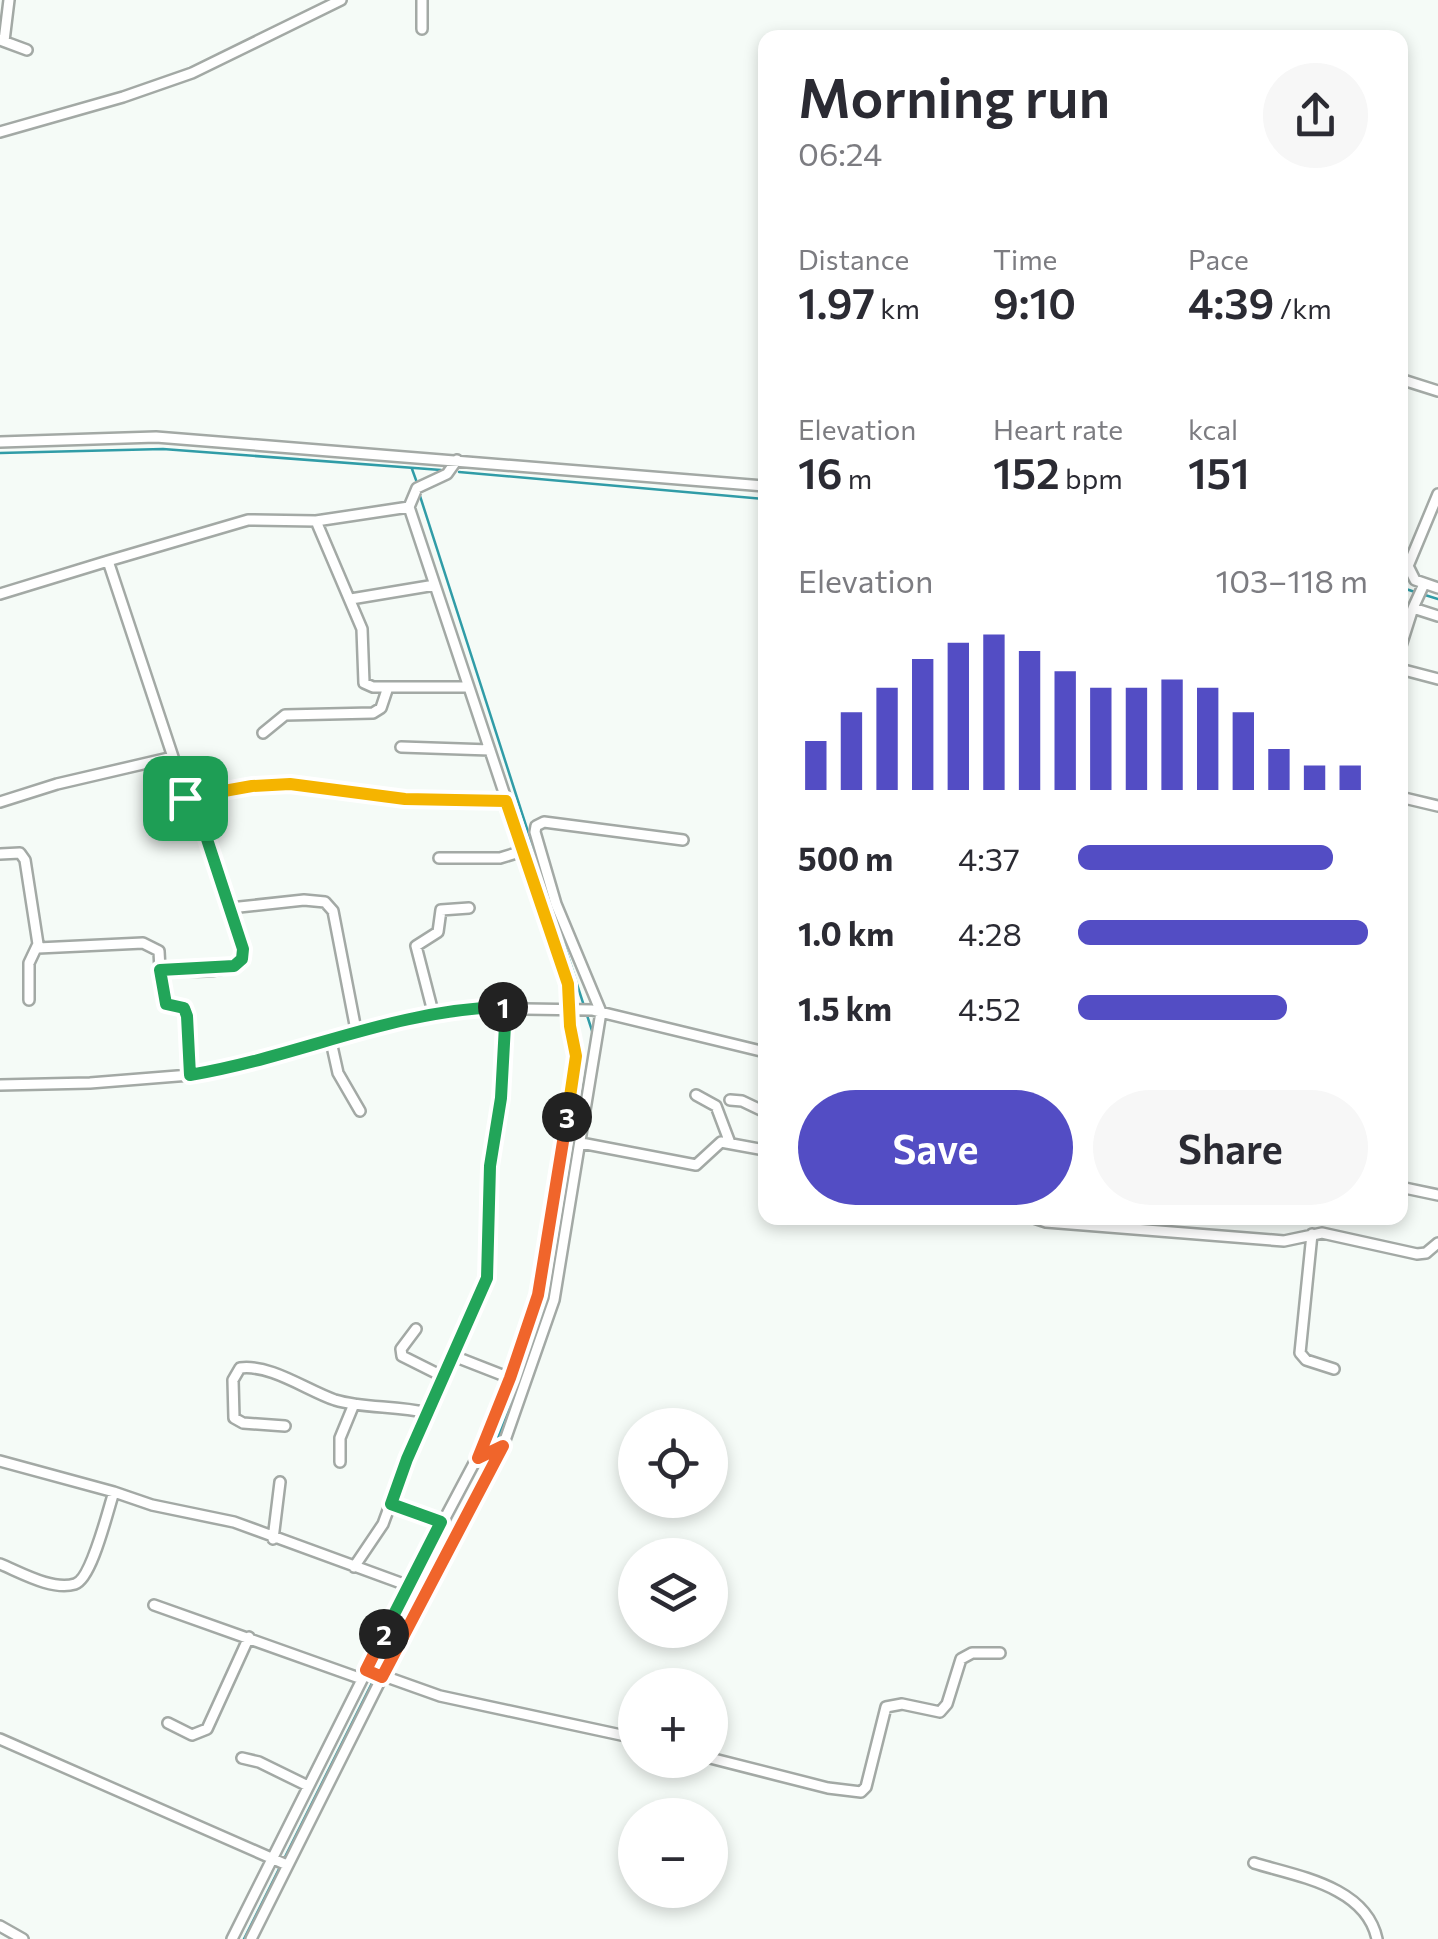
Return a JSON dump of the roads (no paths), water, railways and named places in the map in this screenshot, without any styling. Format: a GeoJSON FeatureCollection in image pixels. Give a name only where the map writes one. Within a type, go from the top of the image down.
{"type":"FeatureCollection","features":[{"type":"Feature","properties":{"kind":"street"},"geometry":{"type":"LineString","coordinates":[[8,0],[2,40],[27,50]]}},
{"type":"Feature","properties":{"kind":"street"},"geometry":{"type":"LineString","coordinates":[[0,132],[192,73],[340,0]]}},
{"type":"Feature","properties":{"kind":"street"},"geometry":{"type":"LineString","coordinates":[[422,0],[422,29]]}},
{"type":"Feature","properties":{"kind":"street"},"geometry":{"type":"LineString","coordinates":[[1408,382],[1438,391]]}},
{"type":"Feature","properties":{"kind":"street"},"geometry":{"type":"LineString","coordinates":[[0,442],[156,437],[758,485]]}},
{"type":"Feature","properties":{"kind":"street"},"geometry":{"type":"LineString","coordinates":[[232,1939],[280,1862],[372,1675],[441,1522],[484,1454],[538,1295],[576,1056],[568,984],[409,507],[417,488],[448,474],[457,460]]}},
{"type":"Feature","properties":{"kind":"street"},"geometry":{"type":"LineString","coordinates":[[1408,556],[1438,494]]}},
{"type":"Feature","properties":{"kind":"street"},"geometry":{"type":"LineString","coordinates":[[0,594],[248,520],[316,521],[409,507]]}},
{"type":"Feature","properties":{"kind":"street"},"geometry":{"type":"LineString","coordinates":[[316,521],[364,635],[364,683],[368,687],[468,687]]}},
{"type":"Feature","properties":{"kind":"street"},"geometry":{"type":"LineString","coordinates":[[108,561],[185,798],[202,824],[243,949],[240,963],[222,970],[160,970]]}},
{"type":"Feature","properties":{"kind":"street"},"geometry":{"type":"LineString","coordinates":[[1408,570],[1423,587],[1438,588]]}},
{"type":"Feature","properties":{"kind":"street"},"geometry":{"type":"LineString","coordinates":[[352,599],[434,585]]}},
{"type":"Feature","properties":{"kind":"street"},"geometry":{"type":"LineString","coordinates":[[1408,624],[1423,587]]}},
{"type":"Feature","properties":{"kind":"street"},"geometry":{"type":"LineString","coordinates":[[1415,605],[1438,616]]}},
{"type":"Feature","properties":{"kind":"street"},"geometry":{"type":"LineString","coordinates":[[1408,671],[1438,680]]}},
{"type":"Feature","properties":{"kind":"street"},"geometry":{"type":"LineString","coordinates":[[263,734],[285,715],[378,711],[388,687]]}},
{"type":"Feature","properties":{"kind":"street"},"geometry":{"type":"LineString","coordinates":[[400,747],[490,750]]}},
{"type":"Feature","properties":{"kind":"street"},"geometry":{"type":"LineString","coordinates":[[0,802],[57,784],[173,757]]}},
{"type":"Feature","properties":{"kind":"street"},"geometry":{"type":"LineString","coordinates":[[185,798],[252,786],[290,784],[405,799],[506,801]]}},
{"type":"Feature","properties":{"kind":"street"},"geometry":{"type":"LineString","coordinates":[[1408,799],[1438,806]]}},
{"type":"Feature","properties":{"kind":"street"},"geometry":{"type":"LineString","coordinates":[[251,1939],[308,1786],[503,1446],[554,1300],[581,1142],[596,1011],[556,904],[536,826],[544,822],[683,840]]}},
{"type":"Feature","properties":{"kind":"street"},"geometry":{"type":"LineString","coordinates":[[440,858],[500,858],[523,851]]}},
{"type":"Feature","properties":{"kind":"street"},"geometry":{"type":"LineString","coordinates":[[0,854],[20,853],[26,860],[38,948],[29,963],[29,1000]]}},
{"type":"Feature","properties":{"kind":"street"},"geometry":{"type":"LineString","coordinates":[[230,908],[304,900],[325,902],[333,912],[356,1030]]}},
{"type":"Feature","properties":{"kind":"street"},"geometry":{"type":"LineString","coordinates":[[433,1012],[416,946],[438,932],[441,910],[469,908]]}},
{"type":"Feature","properties":{"kind":"street"},"geometry":{"type":"LineString","coordinates":[[38,948],[143,943],[158,950],[166,1004],[184,1008],[187,1016],[190,1075]]}},
{"type":"Feature","properties":{"kind":"street"},"geometry":{"type":"LineString","coordinates":[[0,1085],[190,1075],[433,1012],[506,1007],[596,1011],[758,1050]]}},
{"type":"Feature","properties":{"kind":"street"},"geometry":{"type":"LineString","coordinates":[[354,1567],[378,1536],[451,1354],[482,1292],[490,1263],[490,1166],[501,1098],[506,1007]]}},
{"type":"Feature","properties":{"kind":"street"},"geometry":{"type":"LineString","coordinates":[[330,1037],[343,1086],[360,1111]]}},
{"type":"Feature","properties":{"kind":"street"},"geometry":{"type":"LineString","coordinates":[[696,1095],[716,1106],[730,1144]]}},
{"type":"Feature","properties":{"kind":"street"},"geometry":{"type":"LineString","coordinates":[[730,1100],[758,1109]]}},
{"type":"Feature","properties":{"kind":"street"},"geometry":{"type":"LineString","coordinates":[[581,1142],[696,1165],[718,1144],[758,1149]]}},
{"type":"Feature","properties":{"kind":"street"},"geometry":{"type":"LineString","coordinates":[[1408,1188],[1438,1194]]}},
{"type":"Feature","properties":{"kind":"street"},"geometry":{"type":"LineString","coordinates":[[1084,1225],[1284,1241],[1312,1234],[1417,1254],[1426,1253],[1438,1243]]}},
{"type":"Feature","properties":{"kind":"street"},"geometry":{"type":"LineString","coordinates":[[1312,1234],[1300,1353],[1306,1360],[1334,1369]]}},
{"type":"Feature","properties":{"kind":"street"},"geometry":{"type":"LineString","coordinates":[[416,1330],[401,1349],[402,1356],[442,1376]]}},
{"type":"Feature","properties":{"kind":"street"},"geometry":{"type":"LineString","coordinates":[[451,1354],[510,1378]]}},
{"type":"Feature","properties":{"kind":"street"},"geometry":{"type":"LineString","coordinates":[[285,1426],[243,1423],[234,1418],[233,1380],[240,1368],[267,1372],[332,1399],[400,1406],[428,1414]]}},
{"type":"Feature","properties":{"kind":"street"},"geometry":{"type":"LineString","coordinates":[[340,1462],[340,1438],[354,1404]]}},
{"type":"Feature","properties":{"kind":"street"},"geometry":{"type":"LineString","coordinates":[[484,1454],[503,1446]]}},
{"type":"Feature","properties":{"kind":"street"},"geometry":{"type":"LineString","coordinates":[[0,1460],[152,1505],[234,1522],[409,1586]]}},
{"type":"Feature","properties":{"kind":"street"},"geometry":{"type":"LineString","coordinates":[[273,1539],[280,1482]]}},
{"type":"Feature","properties":{"kind":"street"},"geometry":{"type":"LineString","coordinates":[[0,1564],[36,1580],[66,1585],[82,1580],[114,1492]]}},
{"type":"Feature","properties":{"kind":"street"},"geometry":{"type":"LineString","coordinates":[[391,1504],[441,1522]]}},
{"type":"Feature","properties":{"kind":"street"},"geometry":{"type":"LineString","coordinates":[[154,1606],[474,1704],[618,1734]]}},
{"type":"Feature","properties":{"kind":"street"},"geometry":{"type":"LineString","coordinates":[[168,1723],[192,1734],[207,1730],[249,1637]]}},
{"type":"Feature","properties":{"kind":"street"},"geometry":{"type":"LineString","coordinates":[[728,1763],[828,1788],[860,1792],[866,1786],[886,1708],[902,1704],[940,1712],[947,1704],[961,1658],[972,1653],[1000,1652]]}},
{"type":"Feature","properties":{"kind":"street"},"geometry":{"type":"LineString","coordinates":[[0,1739],[280,1862]]}},
{"type":"Feature","properties":{"kind":"street"},"geometry":{"type":"LineString","coordinates":[[242,1758],[260,1762],[308,1786]]}},
{"type":"Feature","properties":{"kind":"street"},"geometry":{"type":"LineString","coordinates":[[1254,1863],[1316,1881],[1338,1892],[1367,1919],[1377,1939]]}},
{"type":"Feature","properties":{"kind":"street"},"geometry":{"type":"LineString","coordinates":[[0,1926],[23,1939]]}},
{"type":"Feature","properties":{"kind":"waterway"},"geometry":{"type":"LineString","coordinates":[[0,453],[163,449],[441,470]]}},
{"type":"Feature","properties":{"kind":"waterway"},"geometry":{"type":"LineString","coordinates":[[412,469],[416,480]]}},
{"type":"Feature","properties":{"kind":"waterway"},"geometry":{"type":"LineString","coordinates":[[459,472],[758,498]]}},
{"type":"Feature","properties":{"kind":"waterway"},"geometry":{"type":"LineString","coordinates":[[420,496],[594,1037]]}},
{"type":"Feature","properties":{"kind":"waterway"},"geometry":{"type":"LineString","coordinates":[[1408,590],[1418,593]]}},
{"type":"Feature","properties":{"kind":"waterway"},"geometry":{"type":"LineString","coordinates":[[1425,595],[1438,599]]}},
{"type":"Feature","properties":{"kind":"waterway"},"geometry":{"type":"LineString","coordinates":[[521,1375],[551,1291]]}},
{"type":"Feature","properties":{"kind":"waterway"},"geometry":{"type":"LineString","coordinates":[[379,1670],[497,1440],[517,1383]]}},
{"type":"Feature","properties":{"kind":"waterway"},"geometry":{"type":"LineString","coordinates":[[244,1939],[375,1677]]}}]}
